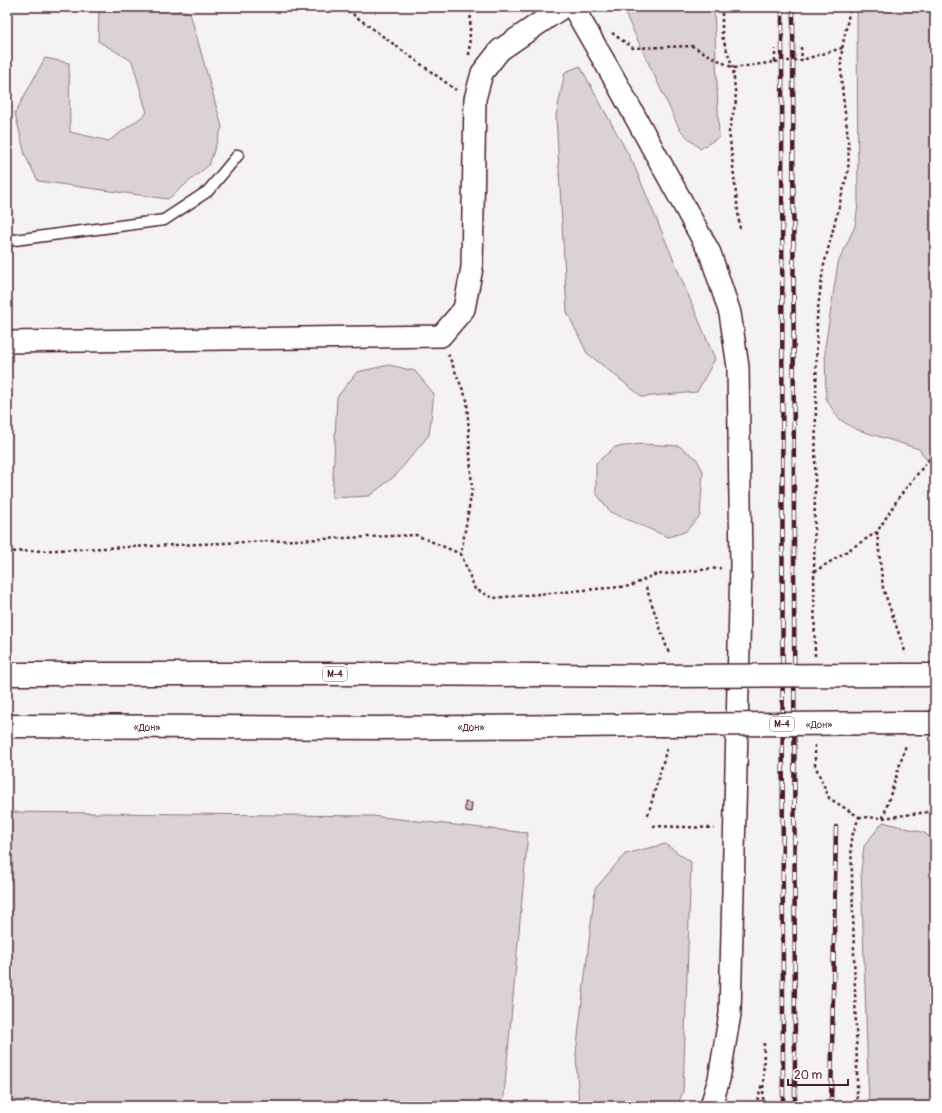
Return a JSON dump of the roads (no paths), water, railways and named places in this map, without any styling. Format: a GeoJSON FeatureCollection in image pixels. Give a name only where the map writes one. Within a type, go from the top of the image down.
{"type":"FeatureCollection","features":[{"type":"Feature","properties":{"kind":"highway","name":"М-4"},"geometry":{"type":"LineString","coordinates":[[7,674],[663,676],[905,665],[935,675]]}},
{"type":"Feature","properties":{"kind":"highway","name":"«Дон»"},"geometry":{"type":"LineString","coordinates":[[7,726],[379,728],[935,723]]}},
{"type":"Feature","properties":{"kind":"street"},"geometry":{"type":"LineString","coordinates":[[7,342],[441,336],[464,309],[472,268],[475,99],[482,73],[500,50],[563,7]]}},
{"type":"Feature","properties":{"kind":"street"},"geometry":{"type":"LineString","coordinates":[[573,7],[710,253],[730,313],[738,367],[741,565],[730,1014],[720,1079],[711,1106]]}},
{"type":"Feature","properties":{"kind":"lane"},"geometry":{"type":"LineString","coordinates":[[7,241],[164,220],[208,191],[238,155]]}},
{"type":"Feature","properties":{"kind":"railway"},"geometry":{"type":"LineString","coordinates":[[782,7],[783,1106]]}},
{"type":"Feature","properties":{"kind":"railway"},"geometry":{"type":"LineString","coordinates":[[793,7],[795,1106]]}},
{"type":"Feature","properties":{"kind":"railway"},"geometry":{"type":"LineString","coordinates":[[831,1106],[836,827]]}}]}
